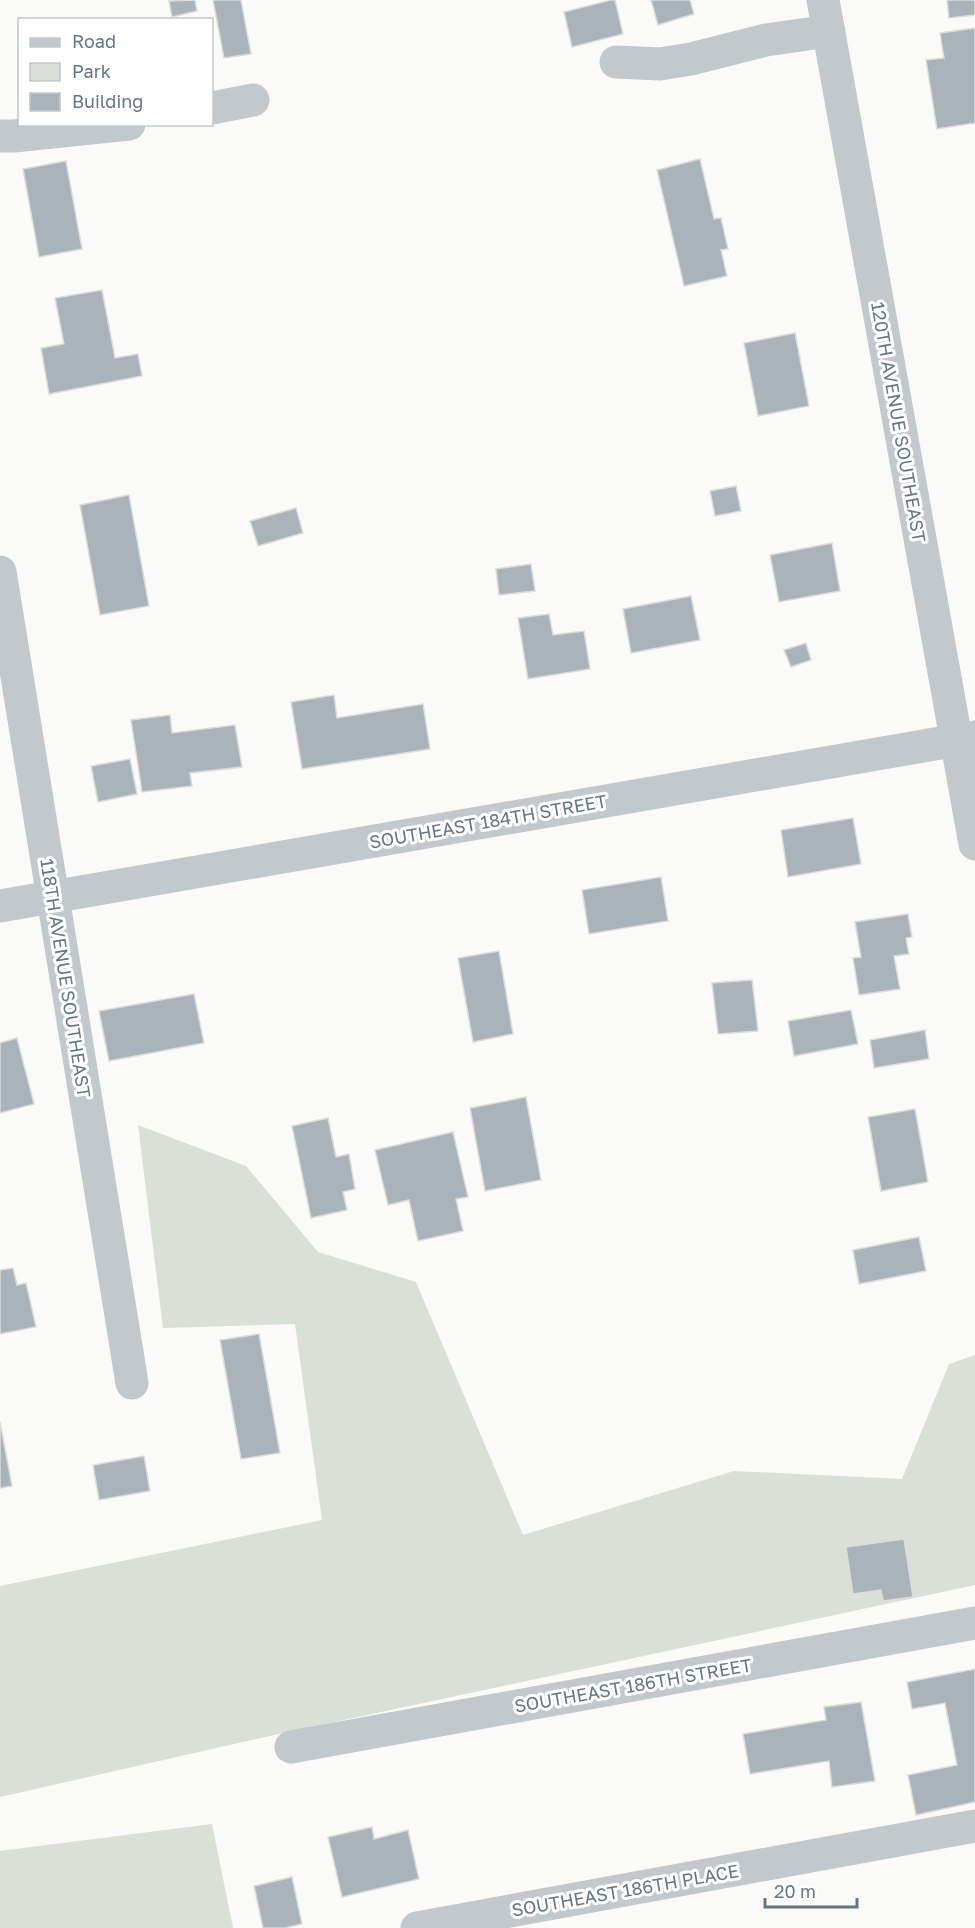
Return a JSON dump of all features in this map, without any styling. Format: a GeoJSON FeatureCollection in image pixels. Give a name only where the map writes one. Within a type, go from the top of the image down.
{"type":"FeatureCollection","features":[{"type":"Feature","properties":{"kind":"street"},"geometry":{"type":"LineString","coordinates":[[616,62],[660,64],[691,58],[766,40],[826,15]]}},
{"type":"Feature","properties":{"kind":"street","name":"120TH AVENUE SOUTHEAST"},"geometry":{"type":"LineString","coordinates":[[826,15],[966,738],[975,844]]}},
{"type":"Feature","properties":{"kind":"street"},"geometry":{"type":"LineString","coordinates":[[213,108],[253,100]]}},
{"type":"Feature","properties":{"kind":"street"},"geometry":{"type":"LineString","coordinates":[[0,136],[110,126]]}},
{"type":"Feature","properties":{"kind":"street","name":"118TH AVENUE SOUTHEAST"},"geometry":{"type":"LineString","coordinates":[[0,572],[132,1383]]}},
{"type":"Feature","properties":{"kind":"street","name":"SOUTHEAST 184TH STREET"},"geometry":{"type":"LineString","coordinates":[[0,906],[966,738]]}},
{"type":"Feature","properties":{"kind":"street","name":"SOUTHEAST 186TH STREET"},"geometry":{"type":"LineString","coordinates":[[291,1747],[975,1623]]}},
{"type":"Feature","properties":{"kind":"street","name":"SOUTHEAST 186TH PLACE"},"geometry":{"type":"LineString","coordinates":[[417,1928],[975,1826]]}},
{"type":"Feature","properties":{"kind":"green space"},"geometry":{"type":"Polygon","coordinates":[[[138,1125],[246,1166],[318,1252],[416,1282],[523,1535],[734,1471],[902,1479],[949,1364],[975,1355],[975,1585],[283,1733],[0,1797],[0,1586],[322,1520],[295,1324],[163,1328],[138,1125]]]}},
{"type":"Feature","properties":{"kind":"green space"},"geometry":{"type":"Polygon","coordinates":[[[212,1824],[233,1928],[0,1928],[0,1851],[212,1824]]]}},
{"type":"Feature","properties":{"kind":"building"},"geometry":{"type":"Polygon","coordinates":[[[195,0],[197,11],[172,17],[169,1],[195,0]]]}},
{"type":"Feature","properties":{"kind":"building"},"geometry":{"type":"Polygon","coordinates":[[[213,0],[241,0],[251,54],[224,58],[213,0]]]}},
{"type":"Feature","properties":{"kind":"building"},"geometry":{"type":"Polygon","coordinates":[[[615,0],[623,34],[572,47],[564,12],[615,0]]]}},
{"type":"Feature","properties":{"kind":"building"},"geometry":{"type":"Polygon","coordinates":[[[651,0],[690,0],[694,14],[658,25],[651,0]]]}},
{"type":"Feature","properties":{"kind":"building"},"geometry":{"type":"Polygon","coordinates":[[[947,0],[975,0],[975,15],[949,18],[947,0]]]}},
{"type":"Feature","properties":{"kind":"building"},"geometry":{"type":"Polygon","coordinates":[[[975,28],[975,123],[937,129],[926,60],[944,58],[940,33],[975,28]]]}},
{"type":"Feature","properties":{"kind":"building"},"geometry":{"type":"Polygon","coordinates":[[[700,159],[714,219],[721,218],[728,249],[721,250],[727,276],[684,286],[657,170],[700,159]]]}},
{"type":"Feature","properties":{"kind":"building"},"geometry":{"type":"Polygon","coordinates":[[[66,161],[82,249],[39,257],[23,169],[66,161]]]}},
{"type":"Feature","properties":{"kind":"building"},"geometry":{"type":"Polygon","coordinates":[[[102,290],[115,358],[138,354],[142,376],[49,394],[41,348],[64,344],[55,298],[102,290]]]}},
{"type":"Feature","properties":{"kind":"building"},"geometry":{"type":"Polygon","coordinates":[[[795,333],[809,406],[758,416],[744,343],[795,333]]]}},
{"type":"Feature","properties":{"kind":"building"},"geometry":{"type":"Polygon","coordinates":[[[736,486],[741,511],[715,516],[710,491],[736,486]]]}},
{"type":"Feature","properties":{"kind":"building"},"geometry":{"type":"Polygon","coordinates":[[[129,495],[149,606],[100,615],[80,505],[129,495]]]}},
{"type":"Feature","properties":{"kind":"building"},"geometry":{"type":"Polygon","coordinates":[[[296,508],[303,533],[258,546],[250,521],[296,508]]]}},
{"type":"Feature","properties":{"kind":"building"},"geometry":{"type":"Polygon","coordinates":[[[832,543],[840,591],[779,602],[770,555],[832,543]]]}},
{"type":"Feature","properties":{"kind":"building"},"geometry":{"type":"Polygon","coordinates":[[[531,564],[535,591],[499,595],[496,569],[531,564]]]}},
{"type":"Feature","properties":{"kind":"building"},"geometry":{"type":"Polygon","coordinates":[[[691,596],[700,640],[631,653],[623,609],[691,596]]]}},
{"type":"Feature","properties":{"kind":"building"},"geometry":{"type":"Polygon","coordinates":[[[549,614],[553,635],[584,631],[590,669],[528,679],[518,618],[549,614]]]}},
{"type":"Feature","properties":{"kind":"building"},"geometry":{"type":"Polygon","coordinates":[[[806,643],[811,660],[791,667],[784,650],[806,643]]]}},
{"type":"Feature","properties":{"kind":"building"},"geometry":{"type":"Polygon","coordinates":[[[334,695],[337,718],[423,704],[430,749],[302,769],[291,702],[334,695]]]}},
{"type":"Feature","properties":{"kind":"building"},"geometry":{"type":"Polygon","coordinates":[[[170,715],[172,733],[235,725],[242,767],[190,773],[192,786],[142,792],[131,720],[170,715]]]}},
{"type":"Feature","properties":{"kind":"building"},"geometry":{"type":"Polygon","coordinates":[[[130,759],[137,794],[98,802],[91,766],[130,759]]]}},
{"type":"Feature","properties":{"kind":"building"},"geometry":{"type":"Polygon","coordinates":[[[853,818],[861,864],[788,877],[781,830],[853,818]]]}},
{"type":"Feature","properties":{"kind":"building"},"geometry":{"type":"Polygon","coordinates":[[[661,877],[668,921],[589,934],[582,890],[661,877]]]}},
{"type":"Feature","properties":{"kind":"building"},"geometry":{"type":"Polygon","coordinates":[[[908,914],[912,937],[906,938],[909,954],[894,956],[900,989],[859,995],[853,958],[861,957],[855,922],[908,914]]]}},
{"type":"Feature","properties":{"kind":"building"},"geometry":{"type":"Polygon","coordinates":[[[499,951],[513,1034],[473,1042],[458,958],[499,951]]]}},
{"type":"Feature","properties":{"kind":"building"},"geometry":{"type":"Polygon","coordinates":[[[752,980],[758,1031],[718,1034],[712,983],[752,980]]]}},
{"type":"Feature","properties":{"kind":"building"},"geometry":{"type":"Polygon","coordinates":[[[194,994],[204,1043],[109,1061],[99,1011],[194,994]]]}},
{"type":"Feature","properties":{"kind":"building"},"geometry":{"type":"Polygon","coordinates":[[[851,1010],[858,1044],[794,1056],[788,1021],[851,1010]]]}},
{"type":"Feature","properties":{"kind":"building"},"geometry":{"type":"Polygon","coordinates":[[[925,1030],[929,1059],[874,1068],[870,1040],[925,1030]]]}},
{"type":"Feature","properties":{"kind":"building"},"geometry":{"type":"Polygon","coordinates":[[[17,1038],[34,1104],[0,1113],[0,1043],[17,1038]]]}},
{"type":"Feature","properties":{"kind":"building"},"geometry":{"type":"Polygon","coordinates":[[[526,1097],[541,1180],[485,1191],[470,1108],[526,1097]]]}},
{"type":"Feature","properties":{"kind":"building"},"geometry":{"type":"Polygon","coordinates":[[[915,1109],[928,1182],[881,1191],[868,1117],[915,1109]]]}},
{"type":"Feature","properties":{"kind":"building"},"geometry":{"type":"Polygon","coordinates":[[[328,1118],[336,1157],[349,1154],[355,1189],[343,1192],[347,1210],[311,1218],[292,1126],[328,1118]]]}},
{"type":"Feature","properties":{"kind":"building"},"geometry":{"type":"Polygon","coordinates":[[[453,1132],[468,1197],[456,1199],[463,1231],[418,1241],[409,1200],[388,1205],[375,1150],[453,1132]]]}},
{"type":"Feature","properties":{"kind":"building"},"geometry":{"type":"Polygon","coordinates":[[[919,1237],[926,1271],[859,1284],[853,1250],[919,1237]]]}},
{"type":"Feature","properties":{"kind":"building"},"geometry":{"type":"Polygon","coordinates":[[[13,1268],[17,1285],[26,1283],[36,1327],[0,1334],[0,1270],[13,1268]]]}},
{"type":"Feature","properties":{"kind":"building"},"geometry":{"type":"Polygon","coordinates":[[[259,1334],[280,1453],[241,1459],[220,1340],[259,1334]]]}},
{"type":"Feature","properties":{"kind":"building"},"geometry":{"type":"Polygon","coordinates":[[[0,1422],[12,1486],[0,1488],[0,1422]]]}},
{"type":"Feature","properties":{"kind":"building"},"geometry":{"type":"Polygon","coordinates":[[[144,1456],[150,1491],[99,1500],[93,1465],[144,1456]]]}},
{"type":"Feature","properties":{"kind":"building"},"geometry":{"type":"Polygon","coordinates":[[[904,1539],[913,1597],[883,1601],[881,1590],[853,1594],[846,1547],[904,1539]]]}},
{"type":"Feature","properties":{"kind":"building"},"geometry":{"type":"Polygon","coordinates":[[[975,1669],[975,1802],[916,1815],[908,1775],[957,1765],[945,1703],[912,1709],[907,1682],[975,1669]]]}},
{"type":"Feature","properties":{"kind":"building"},"geometry":{"type":"Polygon","coordinates":[[[861,1702],[875,1781],[832,1787],[829,1761],[750,1774],[743,1734],[826,1720],[824,1707],[861,1702]]]}},
{"type":"Feature","properties":{"kind":"building"},"geometry":{"type":"Polygon","coordinates":[[[372,1827],[374,1839],[408,1830],[419,1879],[342,1897],[328,1837],[372,1827]]]}},
{"type":"Feature","properties":{"kind":"building"},"geometry":{"type":"Polygon","coordinates":[[[292,1877],[302,1924],[285,1928],[263,1928],[254,1886],[292,1877]]]}}]}
